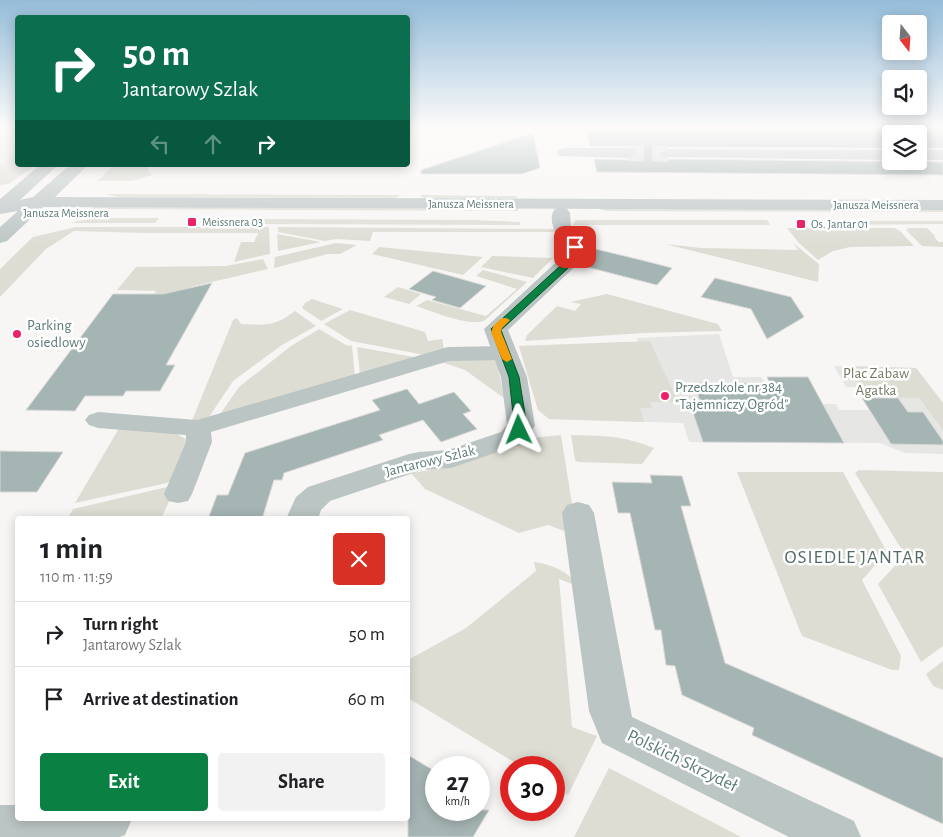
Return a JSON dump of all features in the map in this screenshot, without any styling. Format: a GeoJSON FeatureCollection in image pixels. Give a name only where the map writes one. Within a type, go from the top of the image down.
{"type":"FeatureCollection","features":[{"type":"Feature","properties":{"kind":"street"},"geometry":{"type":"LineString","coordinates":[[0,209],[47,168]]}},
{"type":"Feature","properties":{"kind":"street"},"geometry":{"type":"LineString","coordinates":[[0,237],[77,168]]}},
{"type":"Feature","properties":{"kind":"street","name":"Janusza Meissnera"},"geometry":{"type":"LineString","coordinates":[[0,209],[249,212],[943,205]]}},
{"type":"Feature","properties":{"kind":"street","name":"Janusza Meissnera"},"geometry":{"type":"LineString","coordinates":[[570,209],[943,214]]}},
{"type":"Feature","properties":{"kind":"street","name":"Jantarowy Szlak"},"geometry":{"type":"LineString","coordinates":[[303,516],[306,505],[319,494],[419,461],[455,458],[512,438],[516,434],[521,426],[514,377],[496,332],[498,327],[576,255],[577,250],[562,226],[570,209]]}},
{"type":"Feature","properties":{"kind":"street"},"geometry":{"type":"LineString","coordinates":[[98,420],[198,428],[448,354],[504,353]]}},
{"type":"Feature","properties":{"kind":"street"},"geometry":{"type":"LineString","coordinates":[[178,494],[199,442],[198,428]]}},
{"type":"Feature","properties":{"kind":"street","name":"Polskich Skrzydeł"},"geometry":{"type":"LineString","coordinates":[[578,513],[609,711],[617,730],[838,837]]}},
{"type":"Feature","properties":{"kind":"street"},"geometry":{"type":"LineString","coordinates":[[0,828],[67,826],[97,821]]}},
{"type":"Feature","properties":{"kind":"shaded area"},"geometry":{"type":"Polygon","coordinates":[[[0,168],[12,168],[0,174],[0,168]]]}},
{"type":"Feature","properties":{"kind":"shaded area","name":"Przedszkole nr 384 \"Tajemniczy Ogród\""},"geometry":{"type":"Polygon","coordinates":[[[719,334],[733,377],[761,377],[767,387],[801,404],[836,404],[839,410],[869,410],[855,387],[846,387],[834,366],[916,368],[943,403],[943,454],[905,453],[880,443],[689,442],[683,423],[549,419],[538,410],[519,346],[638,342],[637,338],[719,334]]]}},
{"type":"Feature","properties":{"kind":"green space"},"geometry":{"type":"Polygon","coordinates":[[[0,168],[31,168],[9,184],[0,185],[0,168]]]}},
{"type":"Feature","properties":{"kind":"green space"},"geometry":{"type":"Polygon","coordinates":[[[111,168],[148,168],[152,175],[132,181],[97,181],[111,168]]]}},
{"type":"Feature","properties":{"kind":"green space"},"geometry":{"type":"Polygon","coordinates":[[[107,194],[400,195],[396,198],[117,197],[107,194]]]}},
{"type":"Feature","properties":{"kind":"green space"},"geometry":{"type":"Polygon","coordinates":[[[420,195],[517,196],[517,198],[423,198],[420,195]]]}},
{"type":"Feature","properties":{"kind":"green space"},"geometry":{"type":"Polygon","coordinates":[[[518,206],[518,211],[92,209],[94,207],[518,206]]]}},
{"type":"Feature","properties":{"kind":"green space"},"geometry":{"type":"Polygon","coordinates":[[[596,208],[943,208],[943,212],[606,211],[596,208]]]}},
{"type":"Feature","properties":{"kind":"green space"},"geometry":{"type":"Polygon","coordinates":[[[91,218],[159,218],[155,223],[71,223],[91,218]]]}},
{"type":"Feature","properties":{"kind":"green space"},"geometry":{"type":"Polygon","coordinates":[[[228,219],[473,220],[520,222],[520,225],[224,224],[228,219]]]}},
{"type":"Feature","properties":{"kind":"green space"},"geometry":{"type":"Polygon","coordinates":[[[575,220],[767,220],[770,225],[573,225],[575,220]]]}},
{"type":"Feature","properties":{"kind":"green space"},"geometry":{"type":"Polygon","coordinates":[[[826,221],[943,221],[943,224],[830,225],[826,221]]]}},
{"type":"Feature","properties":{"kind":"green space"},"geometry":{"type":"Polygon","coordinates":[[[76,227],[269,227],[270,254],[234,262],[241,242],[254,242],[258,233],[74,231],[46,249],[0,297],[0,269],[33,237],[76,227]]]}},
{"type":"Feature","properties":{"kind":"green space"},"geometry":{"type":"Polygon","coordinates":[[[278,227],[555,229],[558,232],[373,232],[370,241],[337,239],[325,241],[278,232],[278,227]]]}},
{"type":"Feature","properties":{"kind":"green space"},"geometry":{"type":"Polygon","coordinates":[[[787,228],[894,228],[899,230],[914,246],[850,247],[833,251],[818,260],[799,243],[787,228]]]}},
{"type":"Feature","properties":{"kind":"green space"},"geometry":{"type":"Polygon","coordinates":[[[908,228],[927,228],[939,242],[943,242],[943,247],[922,246],[906,230],[908,228]]]}},
{"type":"Feature","properties":{"kind":"green space"},"geometry":{"type":"Polygon","coordinates":[[[277,234],[321,242],[278,251],[277,234]]]}},
{"type":"Feature","properties":{"kind":"green space"},"geometry":{"type":"Polygon","coordinates":[[[336,243],[357,245],[340,254],[328,254],[274,268],[275,257],[336,243]]]}},
{"type":"Feature","properties":{"kind":"green space"},"geometry":{"type":"Polygon","coordinates":[[[793,243],[819,264],[818,282],[665,244],[701,248],[798,250],[793,243]]]}},
{"type":"Feature","properties":{"kind":"green space"},"geometry":{"type":"Polygon","coordinates":[[[379,247],[483,257],[463,275],[372,254],[379,247]]]}},
{"type":"Feature","properties":{"kind":"green space"},"geometry":{"type":"Polygon","coordinates":[[[492,256],[553,258],[533,278],[481,267],[492,256]]]}},
{"type":"Feature","properties":{"kind":"green space"},"geometry":{"type":"Polygon","coordinates":[[[263,259],[268,269],[190,287],[190,289],[149,302],[156,291],[117,290],[136,267],[226,266],[263,259]]]}},
{"type":"Feature","properties":{"kind":"green space"},"geometry":{"type":"Polygon","coordinates":[[[483,270],[527,282],[484,321],[468,322],[416,306],[427,300],[486,316],[517,289],[476,276],[483,270]]]}},
{"type":"Feature","properties":{"kind":"green space"},"geometry":{"type":"Polygon","coordinates":[[[398,287],[421,294],[409,304],[384,297],[398,287]]]}},
{"type":"Feature","properties":{"kind":"green space"},"geometry":{"type":"Polygon","coordinates":[[[607,294],[718,324],[722,331],[643,333],[525,341],[527,335],[557,306],[575,311],[581,304],[570,302],[607,294]]]}},
{"type":"Feature","properties":{"kind":"green space"},"geometry":{"type":"Polygon","coordinates":[[[312,299],[343,309],[321,321],[302,308],[305,303],[312,299]]]}},
{"type":"Feature","properties":{"kind":"green space"},"geometry":{"type":"Polygon","coordinates":[[[350,310],[425,332],[428,341],[442,339],[444,349],[430,356],[351,341],[324,324],[350,310]]]}},
{"type":"Feature","properties":{"kind":"green space"},"geometry":{"type":"Polygon","coordinates":[[[295,311],[316,326],[282,345],[233,381],[205,423],[191,423],[233,320],[237,318],[241,324],[270,324],[281,320],[295,311]]]}},
{"type":"Feature","properties":{"kind":"green space"},"geometry":{"type":"Polygon","coordinates":[[[319,329],[346,345],[352,346],[355,377],[216,420],[239,387],[291,346],[319,329]]]}},
{"type":"Feature","properties":{"kind":"green space"},"geometry":{"type":"Polygon","coordinates":[[[650,341],[678,402],[650,402],[652,408],[640,408],[644,422],[549,419],[538,410],[519,346],[650,341]]]}},
{"type":"Feature","properties":{"kind":"green space"},"geometry":{"type":"Polygon","coordinates":[[[357,347],[420,358],[360,375],[357,347]]]}},
{"type":"Feature","properties":{"kind":"green space"},"geometry":{"type":"Polygon","coordinates":[[[496,356],[504,398],[465,370],[436,360],[496,356]]]}},
{"type":"Feature","properties":{"kind":"green space","name":"Plac Zabaw Agatka"},"geometry":{"type":"Polygon","coordinates":[[[848,366],[916,368],[943,403],[943,430],[919,398],[868,397],[848,366]]]}},
{"type":"Feature","properties":{"kind":"green space"},"geometry":{"type":"Polygon","coordinates":[[[121,425],[172,431],[189,441],[170,481],[75,503],[121,425]]]}},
{"type":"Feature","properties":{"kind":"green space"},"geometry":{"type":"Polygon","coordinates":[[[561,435],[574,516],[564,531],[548,525],[519,533],[425,489],[411,473],[455,466],[540,437],[561,435]]]}},
{"type":"Feature","properties":{"kind":"green space"},"geometry":{"type":"Polygon","coordinates":[[[571,435],[622,438],[654,448],[642,464],[578,462],[575,460],[571,435]]]}},
{"type":"Feature","properties":{"kind":"green space"},"geometry":{"type":"Polygon","coordinates":[[[859,470],[943,472],[943,646],[921,662],[878,584],[905,555],[855,473],[859,470]]]}},
{"type":"Feature","properties":{"kind":"green space"},"geometry":{"type":"Polygon","coordinates":[[[737,472],[843,472],[887,552],[862,580],[901,656],[899,670],[892,670],[802,636],[737,472]]]}},
{"type":"Feature","properties":{"kind":"green space"},"geometry":{"type":"Polygon","coordinates":[[[167,487],[173,493],[162,516],[69,516],[73,509],[167,487]]]}},
{"type":"Feature","properties":{"kind":"green space"},"geometry":{"type":"Polygon","coordinates":[[[534,562],[560,570],[580,587],[559,579],[572,727],[597,736],[568,795],[565,793],[565,756],[504,756],[410,699],[410,659],[466,628],[536,571],[534,562]]]}},
{"type":"Feature","properties":{"kind":"green space"},"geometry":{"type":"Polygon","coordinates":[[[943,661],[943,690],[933,686],[926,674],[943,661]]]}},
{"type":"Feature","properties":{"kind":"green space"},"geometry":{"type":"Polygon","coordinates":[[[609,768],[741,837],[574,837],[609,768]]]}},
{"type":"Feature","properties":{"kind":"building"},"geometry":{"type":"Polygon","coordinates":[[[427,168],[540,168],[522,174],[421,174],[421,170],[427,168]]]}},
{"type":"Feature","properties":{"kind":"building"},"geometry":{"type":"Polygon","coordinates":[[[596,168],[882,168],[882,170],[927,170],[927,168],[943,168],[943,175],[597,172],[596,168]]]}},
{"type":"Feature","properties":{"kind":"building"},"geometry":{"type":"Polygon","coordinates":[[[587,247],[672,268],[657,285],[579,265],[585,260],[589,251],[587,247]]]}},
{"type":"Feature","properties":{"kind":"building"},"geometry":{"type":"Polygon","coordinates":[[[433,271],[486,286],[460,308],[432,300],[436,297],[409,289],[433,271]]]}},
{"type":"Feature","properties":{"kind":"building"},"geometry":{"type":"Polygon","coordinates":[[[715,278],[791,297],[804,317],[767,339],[751,309],[701,297],[715,278]]]}},
{"type":"Feature","properties":{"kind":"building"},"geometry":{"type":"Polygon","coordinates":[[[212,283],[166,365],[175,365],[160,391],[126,391],[123,396],[85,396],[75,411],[26,410],[113,294],[163,294],[212,283]]]}},
{"type":"Feature","properties":{"kind":"building"},"geometry":{"type":"Polygon","coordinates":[[[767,377],[808,377],[844,443],[703,442],[692,410],[703,410],[694,383],[770,383],[767,377]]]}},
{"type":"Feature","properties":{"kind":"building"},"geometry":{"type":"Polygon","coordinates":[[[407,389],[419,404],[454,392],[471,411],[463,414],[477,429],[441,442],[423,420],[379,435],[383,440],[284,473],[282,480],[274,480],[263,516],[209,516],[217,495],[228,495],[245,453],[380,410],[372,400],[407,389]]]}},
{"type":"Feature","properties":{"kind":"building"},"geometry":{"type":"Polygon","coordinates":[[[862,398],[898,398],[908,412],[923,412],[943,441],[943,445],[891,444],[862,398]]]}},
{"type":"Feature","properties":{"kind":"building"},"geometry":{"type":"Polygon","coordinates":[[[0,451],[63,452],[37,492],[0,492],[0,451]]]}},
{"type":"Feature","properties":{"kind":"building"},"geometry":{"type":"Polygon","coordinates":[[[650,475],[682,476],[691,506],[681,506],[725,663],[943,758],[943,824],[752,735],[754,728],[682,695],[675,666],[666,665],[661,630],[655,630],[630,513],[618,513],[612,482],[652,483],[650,475]]]}},
{"type":"Feature","properties":{"kind":"building"},"geometry":{"type":"Polygon","coordinates":[[[410,756],[425,765],[425,821],[482,821],[473,837],[408,837],[408,821],[410,821],[410,756]]]}},
{"type":"Feature","properties":{"kind":"slow traffic"},"geometry":{"type":"LineString","coordinates":[[506,320],[496,329],[496,332],[507,359]]}},
{"type":"Feature","properties":{"kind":"place","name":"Meissnera 03"},"geometry":{"type":"Point","coordinates":[192,222]}},
{"type":"Feature","properties":{"kind":"place","name":"Os. Jantar 01"},"geometry":{"type":"Point","coordinates":[801,224]}},
{"type":"Feature","properties":{"kind":"place","name":"Parking osiedlowy"},"geometry":{"type":"Point","coordinates":[17,334]}},
{"type":"Feature","properties":{"kind":"place","name":"Przedszkole nr 384 \"Tajemniczy Ogród\""},"geometry":{"type":"Point","coordinates":[665,396]}},
{"type":"Feature","properties":{"kind":"district","name":"OSIEDLE JANTAR"},"geometry":{"type":"Point","coordinates":[855,557]}},
{"type":"Feature","properties":{"kind":"route"},"geometry":{"type":"LineString","coordinates":[[519,430],[521,426],[514,377],[496,329],[574,258],[578,252],[575,247]]}}]}
